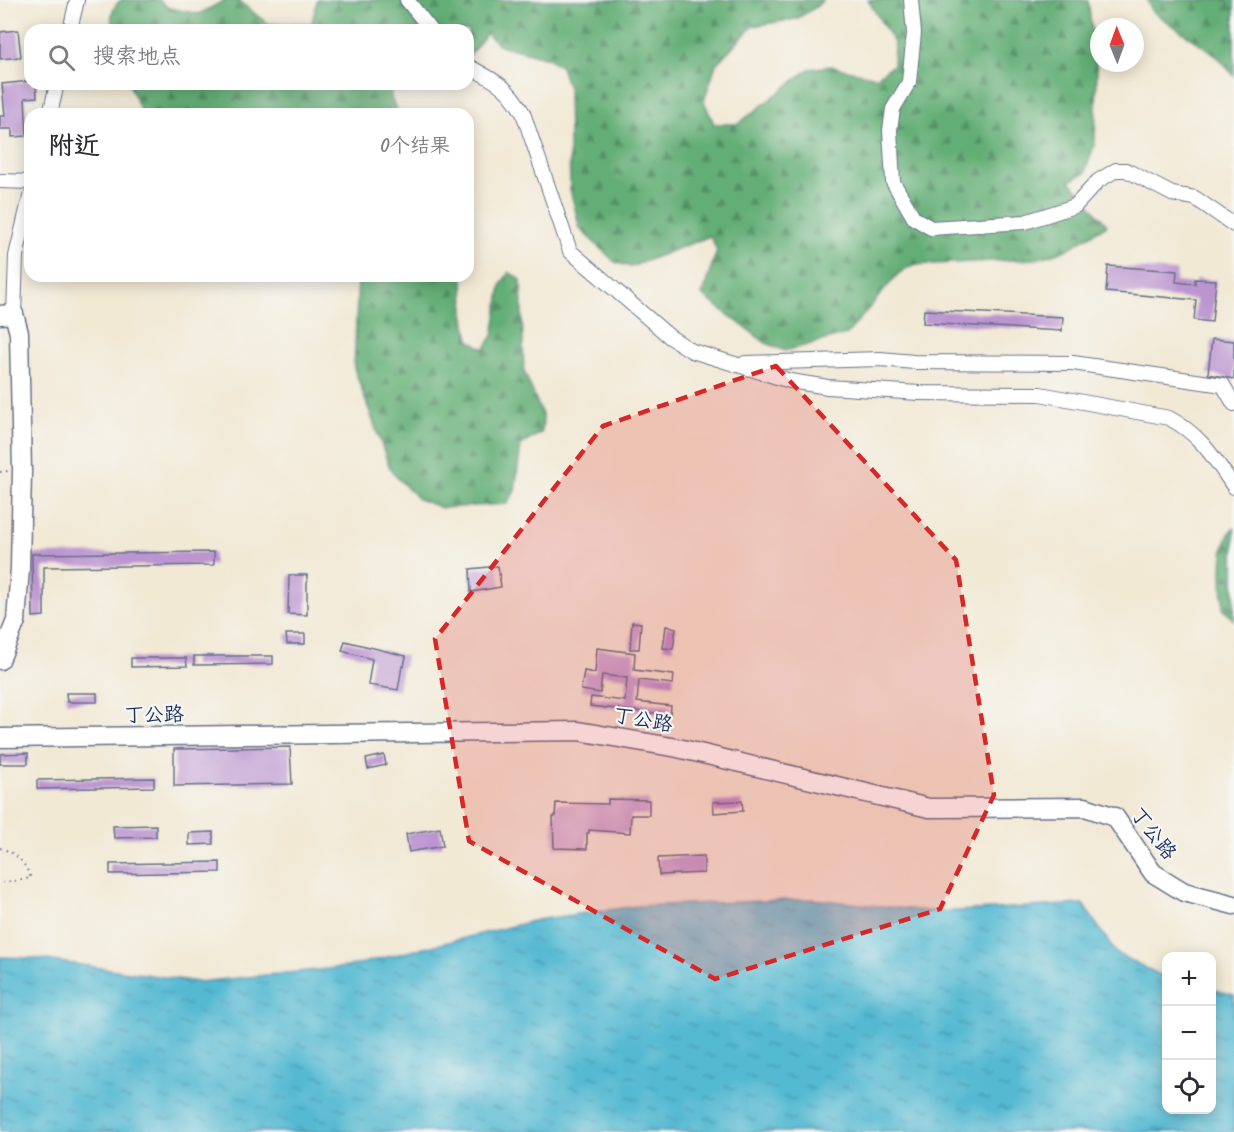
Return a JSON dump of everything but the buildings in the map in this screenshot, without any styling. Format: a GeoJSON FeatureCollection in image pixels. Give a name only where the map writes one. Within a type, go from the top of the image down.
{"type":"FeatureCollection","features":[{"type":"Feature","properties":{"kind":"street"},"geometry":{"type":"LineString","coordinates":[[71,24],[77,0]]}},
{"type":"Feature","properties":{"kind":"street"},"geometry":{"type":"LineString","coordinates":[[407,0],[426,24]]}},
{"type":"Feature","properties":{"kind":"street"},"geometry":{"type":"LineString","coordinates":[[911,0],[914,33],[909,82],[893,109],[890,130],[893,182],[914,218],[931,228],[1026,222],[1075,206],[1098,181],[1116,170],[1126,170],[1172,194],[1195,198],[1234,225]]}},
{"type":"Feature","properties":{"kind":"street"},"geometry":{"type":"LineString","coordinates":[[474,69],[498,83],[513,96],[523,113],[570,251],[670,337],[692,351],[790,381],[828,387],[919,393],[1040,394],[1169,418],[1188,428],[1208,449],[1234,487]]}},
{"type":"Feature","properties":{"kind":"street"},"geometry":{"type":"LineString","coordinates":[[51,108],[56,90]]}},
{"type":"Feature","properties":{"kind":"street"},"geometry":{"type":"LineString","coordinates":[[0,181],[24,182]]}},
{"type":"Feature","properties":{"kind":"street"},"geometry":{"type":"LineString","coordinates":[[0,660],[16,621],[20,568],[22,471],[19,333],[7,315],[24,222]]}},
{"type":"Feature","properties":{"kind":"street"},"geometry":{"type":"LineString","coordinates":[[735,364],[880,359],[914,362],[1073,363],[1223,385],[1234,404]]}},
{"type":"Feature","properties":{"kind":"street","name":"丁公路"},"geometry":{"type":"LineString","coordinates":[[0,738],[578,730],[678,748],[929,807],[1085,807],[1115,817],[1153,873],[1184,892],[1234,905]]}},
{"type":"Feature","properties":{"kind":"path"},"geometry":{"type":"LineString","coordinates":[[0,848],[13,852],[25,863],[31,878],[0,884]]}},
{"type":"Feature","properties":{"kind":"highlighted area"},"geometry":{"type":"Polygon","coordinates":[[[776,366],[956,560],[994,795],[940,909],[715,979],[469,841],[435,639],[603,426],[776,366]]]}},
{"type":"Feature","properties":{"kind":"green space"},"geometry":{"type":"Polygon","coordinates":[[[121,0],[159,0],[169,8],[199,14],[225,0],[239,1],[268,24],[112,24],[112,13],[121,0]]]}},
{"type":"Feature","properties":{"kind":"green space"},"geometry":{"type":"Polygon","coordinates":[[[317,0],[823,0],[796,19],[753,26],[716,64],[704,101],[714,124],[738,124],[809,69],[831,66],[876,77],[893,65],[894,43],[868,0],[1088,0],[1090,72],[1097,72],[1095,143],[1085,173],[1070,181],[1107,225],[1066,250],[1036,259],[912,265],[899,273],[847,334],[785,351],[766,343],[702,295],[717,250],[710,236],[631,267],[615,262],[580,229],[570,189],[568,88],[561,67],[548,58],[499,45],[487,33],[474,49],[474,24],[268,24],[312,23],[317,0]]]}},
{"type":"Feature","properties":{"kind":"green space"},"geometry":{"type":"Polygon","coordinates":[[[1147,0],[1234,0],[1234,76],[1216,55],[1153,12],[1147,0]]]}},
{"type":"Feature","properties":{"kind":"green space"},"geometry":{"type":"Polygon","coordinates":[[[132,90],[391,90],[391,98],[396,108],[139,108],[132,90]]]}},
{"type":"Feature","properties":{"kind":"green space"},"geometry":{"type":"Polygon","coordinates":[[[509,272],[521,280],[524,371],[543,417],[542,432],[521,445],[515,491],[507,504],[442,508],[418,499],[391,471],[354,368],[358,282],[463,282],[464,312],[469,340],[484,349],[493,336],[501,285],[509,272]]]}},
{"type":"Feature","properties":{"kind":"green space"},"geometry":{"type":"Polygon","coordinates":[[[1234,527],[1234,620],[1223,609],[1222,577],[1225,544],[1234,527]]]}},
{"type":"Feature","properties":{"kind":"water"},"geometry":{"type":"Polygon","coordinates":[[[813,899],[937,912],[1083,904],[1116,953],[1162,976],[1162,1114],[1216,1114],[1216,990],[1234,995],[1234,1132],[0,1132],[0,957],[33,958],[198,982],[347,967],[537,920],[636,906],[813,899]]]}}]}
